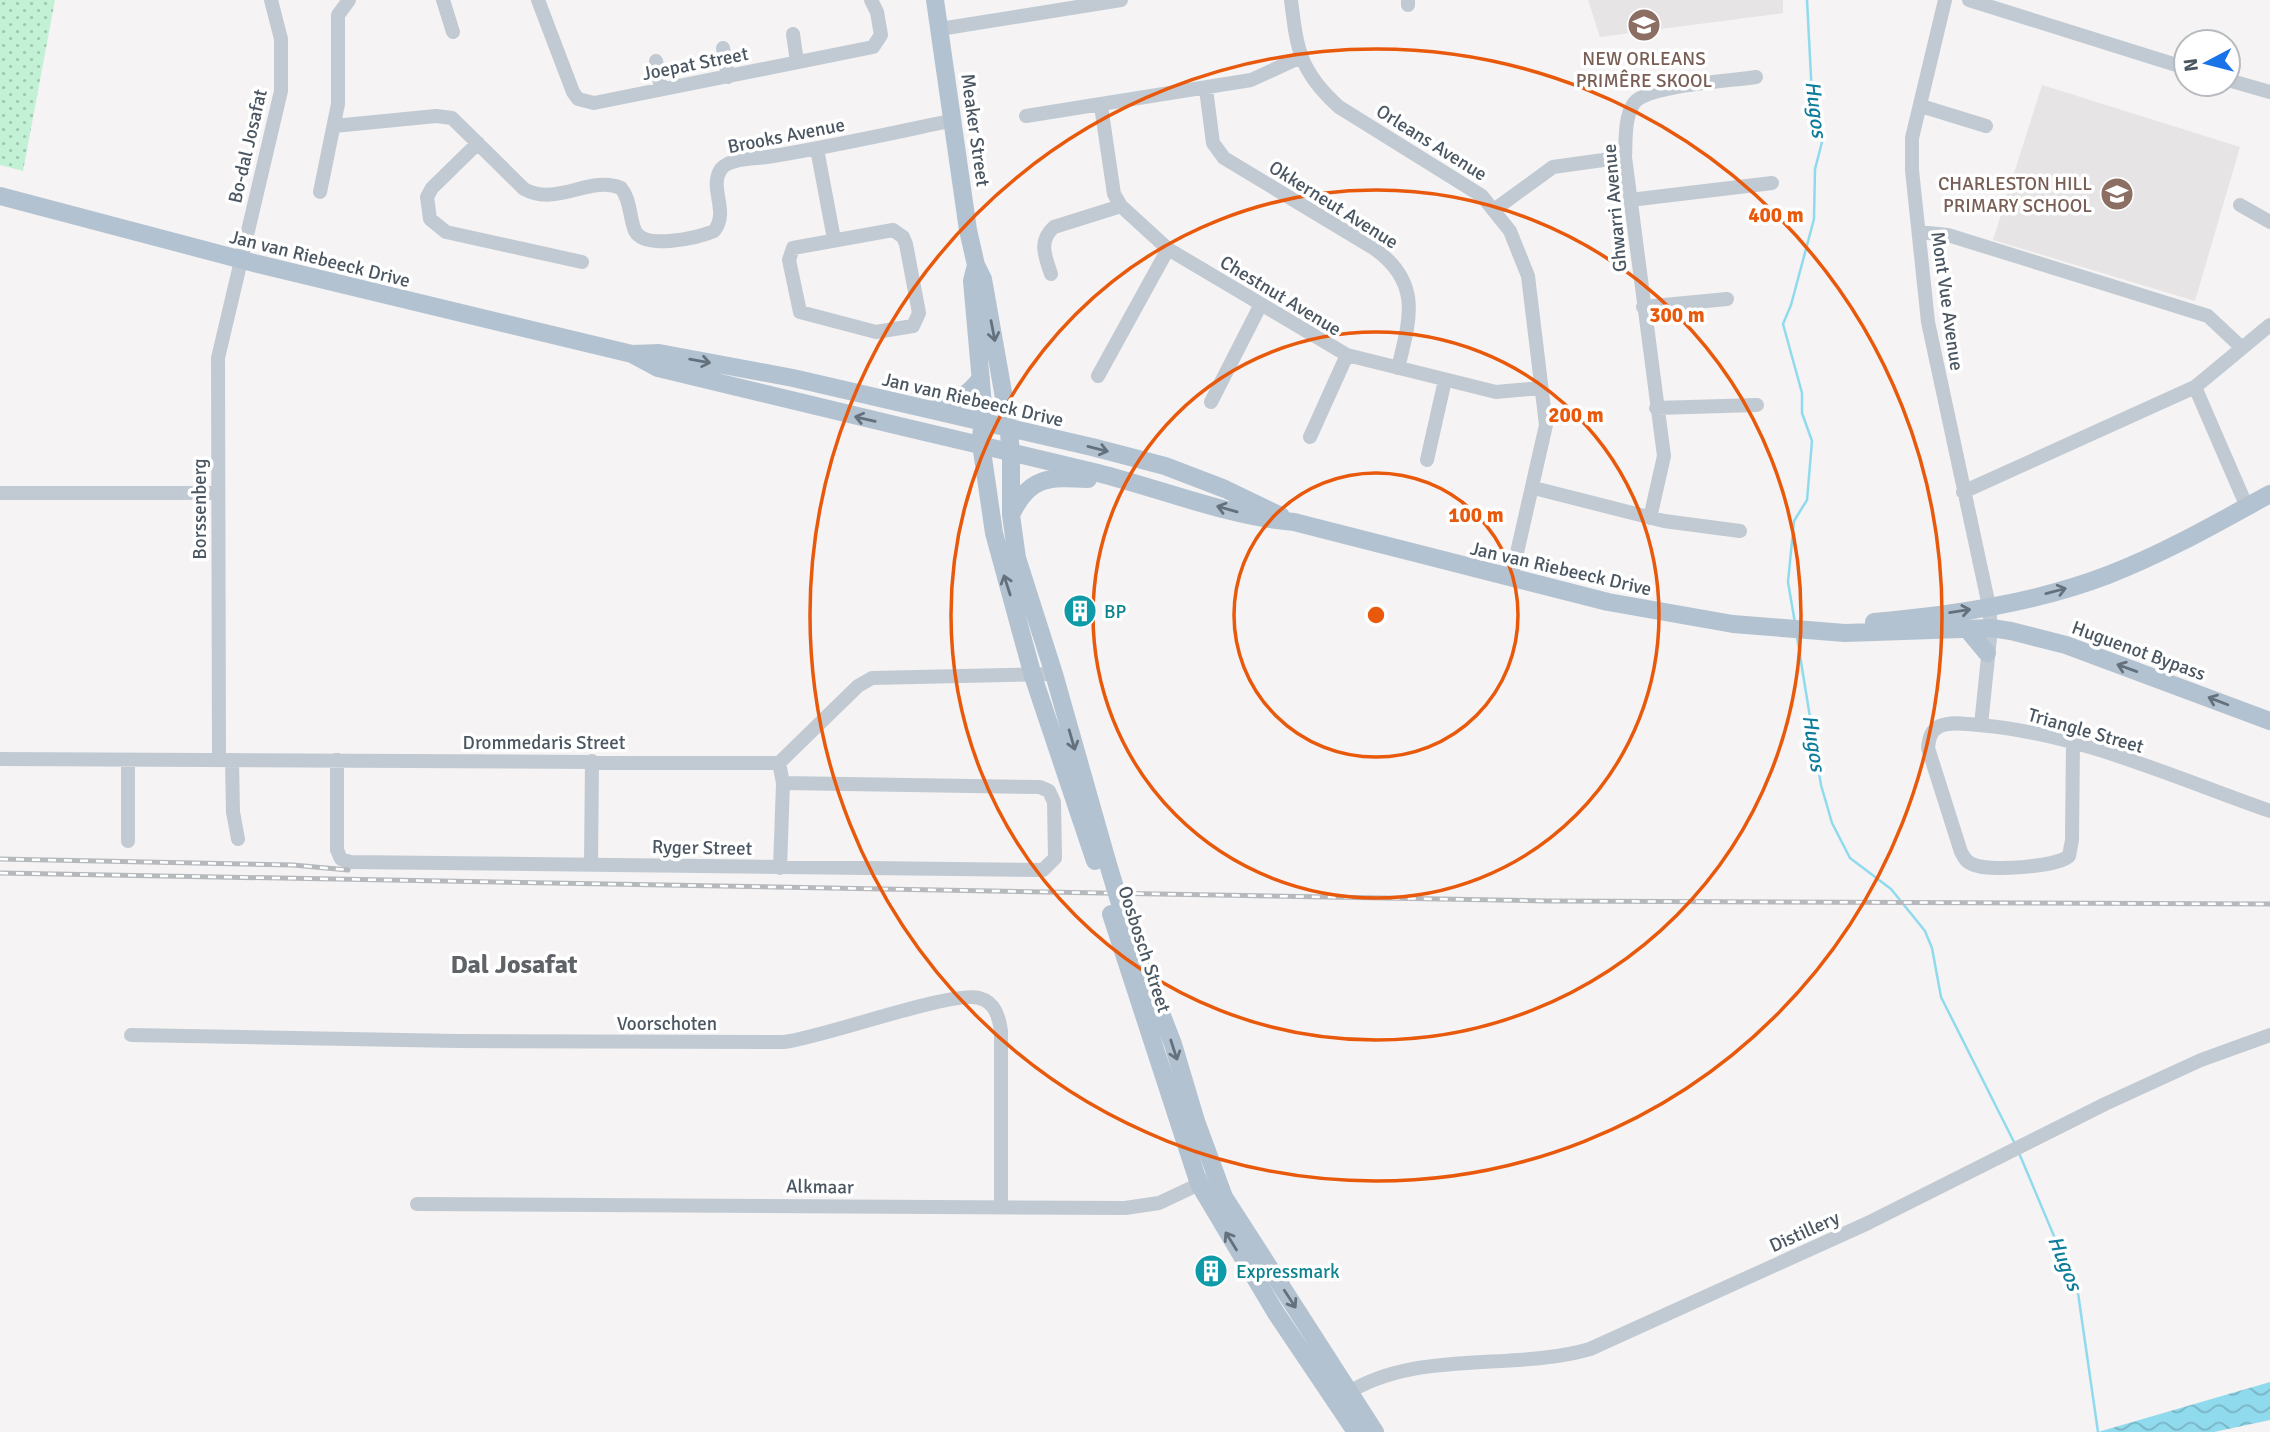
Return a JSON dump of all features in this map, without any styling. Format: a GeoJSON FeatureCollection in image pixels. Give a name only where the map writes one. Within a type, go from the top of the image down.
{"type":"FeatureCollection","features":[{"type":"Feature","properties":{"kind":"main road","name":"Meaker Street"},"geometry":{"type":"LineString","coordinates":[[935,0],[976,265],[983,279],[993,326],[1011,451]]}},
{"type":"Feature","properties":{"kind":"main road","name":"Jan van Riebeeck Drive"},"geometry":{"type":"LineString","coordinates":[[0,196],[239,260],[632,354],[659,354],[779,376],[1165,466],[1225,489],[1294,522]]}},
{"type":"Feature","properties":{"kind":"main road","name":"Meaker Street"},"geometry":{"type":"LineString","coordinates":[[976,265],[972,281],[981,379],[981,444]]}},
{"type":"Feature","properties":{"kind":"main road","name":"Jan van Riebeeck Drive"},"geometry":{"type":"LineString","coordinates":[[632,354],[658,368],[1011,451],[1154,487],[1265,520],[1294,522],[1511,579],[1642,609],[1767,628],[1866,634],[1990,628]]}},
{"type":"Feature","properties":{"kind":"main road"},"geometry":{"type":"LineString","coordinates":[[928,411],[955,403],[971,393],[981,379]]}},
{"type":"Feature","properties":{"kind":"main road","name":"Oosbosch Street"},"geometry":{"type":"LineString","coordinates":[[981,444],[1003,573],[1032,676],[1101,861]]}},
{"type":"Feature","properties":{"kind":"main road","name":"Oosbosch Street"},"geometry":{"type":"LineString","coordinates":[[1011,451],[1011,515],[1017,558],[1054,674],[1101,861],[1199,1184],[1269,1302],[1375,1432]]}},
{"type":"Feature","properties":{"kind":"main road"},"geometry":{"type":"LineString","coordinates":[[1011,515],[1028,488],[1046,479],[1099,480],[1154,487]]}},
{"type":"Feature","properties":{"kind":"main road","name":"Jan van Riebeeck Drive"},"geometry":{"type":"LineString","coordinates":[[1816,630],[1989,606],[2064,589],[2108,575],[2164,551],[2270,494]]}},
{"type":"Feature","properties":{"kind":"main road","name":"Huguenot Bypass"},"geometry":{"type":"LineString","coordinates":[[1990,628],[2066,645],[2270,721]]}},
{"type":"Feature","properties":{"kind":"main road"},"geometry":{"type":"LineString","coordinates":[[1967,629],[1987,653]]}},
{"type":"Feature","properties":{"kind":"main road","name":"Oosbosch Street"},"geometry":{"type":"LineString","coordinates":[[1118,916],[1173,1044],[1224,1197],[1343,1396],[1356,1432]]}},
{"type":"Feature","properties":{"kind":"street","name":"Bo-dal Josafat"},"geometry":{"type":"LineString","coordinates":[[239,260],[281,91],[281,39],[271,0]]}},
{"type":"Feature","properties":{"kind":"street"},"geometry":{"type":"LineString","coordinates":[[320,192],[334,126],[339,84],[338,15],[348,0]]}},
{"type":"Feature","properties":{"kind":"street"},"geometry":{"type":"LineString","coordinates":[[443,0],[453,32]]}},
{"type":"Feature","properties":{"kind":"street","name":"Joepat Street"},"geometry":{"type":"LineString","coordinates":[[539,0],[578,99],[594,103],[866,50],[879,43],[880,22],[870,0]]}},
{"type":"Feature","properties":{"kind":"street"},"geometry":{"type":"LineString","coordinates":[[940,29],[1052,6],[1121,0]]}},
{"type":"Feature","properties":{"kind":"street","name":"Orleans Avenue"},"geometry":{"type":"LineString","coordinates":[[1291,0],[1299,58],[1318,88],[1339,107],[1465,183],[1494,210],[1510,231],[1528,276],[1546,425],[1534,488],[1511,579]]}},
{"type":"Feature","properties":{"kind":"street","name":"Mont Vue Avenue"},"geometry":{"type":"LineString","coordinates":[[1945,0],[1911,153],[1928,322],[1989,606],[1990,628]]}},
{"type":"Feature","properties":{"kind":"street"},"geometry":{"type":"LineString","coordinates":[[1969,0],[2172,64]]}},
{"type":"Feature","properties":{"kind":"street"},"geometry":{"type":"LineString","coordinates":[[793,34],[797,62]]}},
{"type":"Feature","properties":{"kind":"street"},"geometry":{"type":"LineString","coordinates":[[723,48],[728,77]]}},
{"type":"Feature","properties":{"kind":"street"},"geometry":{"type":"LineString","coordinates":[[1026,116],[1206,89],[1259,78],[1299,58]]}},
{"type":"Feature","properties":{"kind":"street"},"geometry":{"type":"LineString","coordinates":[[656,61],[661,89]]}},
{"type":"Feature","properties":{"kind":"street","name":"Ghwarri Avenue"},"geometry":{"type":"LineString","coordinates":[[1650,518],[1664,466],[1625,157],[1629,113],[1642,96],[1756,77]]}},
{"type":"Feature","properties":{"kind":"street"},"geometry":{"type":"LineString","coordinates":[[2242,84],[2270,92]]}},
{"type":"Feature","properties":{"kind":"street","name":"Okkerneut Avenue"},"geometry":{"type":"LineString","coordinates":[[1206,89],[1217,152],[1375,249],[1390,260],[1400,274],[1407,288],[1410,307],[1398,368]]}},
{"type":"Feature","properties":{"kind":"street","name":"Chestnut Avenue"},"geometry":{"type":"LineString","coordinates":[[1101,106],[1111,180],[1121,206],[1168,249],[1260,306],[1347,355],[1496,392],[1541,388]]}},
{"type":"Feature","properties":{"kind":"street"},"geometry":{"type":"LineString","coordinates":[[1921,106],[1986,126]]}},
{"type":"Feature","properties":{"kind":"street","name":"Brooks Avenue"},"geometry":{"type":"LineString","coordinates":[[334,126],[444,116],[459,123],[524,189],[534,195],[556,195],[605,186],[621,188],[626,194],[634,228],[643,240],[649,242],[714,231],[722,214],[717,180],[724,166],[954,120]]}},
{"type":"Feature","properties":{"kind":"street"},"geometry":{"type":"LineString","coordinates":[[478,142],[432,188],[427,197],[430,219],[436,227],[582,262]]}},
{"type":"Feature","properties":{"kind":"street"},"geometry":{"type":"LineString","coordinates":[[817,149],[834,239]]}},
{"type":"Feature","properties":{"kind":"street"},"geometry":{"type":"LineString","coordinates":[[1494,210],[1553,167],[1625,157]]}},
{"type":"Feature","properties":{"kind":"street"},"geometry":{"type":"LineString","coordinates":[[1630,200],[1772,183]]}},
{"type":"Feature","properties":{"kind":"street"},"geometry":{"type":"LineString","coordinates":[[2240,205],[2270,222]]}},
{"type":"Feature","properties":{"kind":"street"},"geometry":{"type":"LineString","coordinates":[[1051,274],[1043,248],[1048,233],[1054,227],[1121,206]]}},
{"type":"Feature","properties":{"kind":"street"},"geometry":{"type":"LineString","coordinates":[[893,230],[903,237],[919,313],[913,326],[876,332],[800,312],[795,298],[790,253],[800,244],[834,239],[893,230]]}},
{"type":"Feature","properties":{"kind":"street"},"geometry":{"type":"LineString","coordinates":[[1919,232],[1948,235],[2208,316],[2241,346]]}},
{"type":"Feature","properties":{"kind":"street"},"geometry":{"type":"LineString","coordinates":[[1098,376],[1168,249]]}},
{"type":"Feature","properties":{"kind":"street","name":"Borssenberg"},"geometry":{"type":"LineString","coordinates":[[238,839],[226,760],[217,493],[218,358],[239,260]]}},
{"type":"Feature","properties":{"kind":"street"},"geometry":{"type":"LineString","coordinates":[[1643,307],[1727,299]]}},
{"type":"Feature","properties":{"kind":"street"},"geometry":{"type":"LineString","coordinates":[[1211,402],[1260,306]]}},
{"type":"Feature","properties":{"kind":"street"},"geometry":{"type":"LineString","coordinates":[[1963,492],[2195,387],[2241,346],[2270,325]]}},
{"type":"Feature","properties":{"kind":"street"},"geometry":{"type":"LineString","coordinates":[[1310,437],[1347,355]]}},
{"type":"Feature","properties":{"kind":"street"},"geometry":{"type":"LineString","coordinates":[[1427,460],[1445,380]]}},
{"type":"Feature","properties":{"kind":"street"},"geometry":{"type":"LineString","coordinates":[[2195,387],[2247,507]]}},
{"type":"Feature","properties":{"kind":"street"},"geometry":{"type":"LineString","coordinates":[[1656,408],[1757,405]]}},
{"type":"Feature","properties":{"kind":"street"},"geometry":{"type":"LineString","coordinates":[[1534,488],[1650,518],[1740,531]]}},
{"type":"Feature","properties":{"kind":"street"},"geometry":{"type":"LineString","coordinates":[[0,493],[217,493]]}},
{"type":"Feature","properties":{"kind":"street"},"geometry":{"type":"LineString","coordinates":[[1981,726],[1990,628]]}},
{"type":"Feature","properties":{"kind":"street"},"geometry":{"type":"LineString","coordinates":[[780,868],[783,783],[779,763],[859,686],[872,678],[1054,674]]}},
{"type":"Feature","properties":{"kind":"street","name":"Triangle Street"},"geometry":{"type":"LineString","coordinates":[[2073,742],[2072,840],[2069,856],[2053,865],[1974,866],[1961,852],[1928,748],[1929,737],[1941,726],[1981,726],[2037,732],[2073,742],[2270,811]]}},
{"type":"Feature","properties":{"kind":"street","name":"Drommedaris Street"},"geometry":{"type":"LineString","coordinates":[[0,759],[779,763]]}},
{"type":"Feature","properties":{"kind":"street"},"geometry":{"type":"LineString","coordinates":[[128,760],[128,841]]}},
{"type":"Feature","properties":{"kind":"street","name":"Ryger Street"},"geometry":{"type":"LineString","coordinates":[[337,761],[337,850],[341,859],[350,862],[1042,870],[1052,864],[1055,858],[1054,802],[1049,791],[1040,787],[783,783]]}},
{"type":"Feature","properties":{"kind":"street"},"geometry":{"type":"LineString","coordinates":[[591,865],[592,761]]}},
{"type":"Feature","properties":{"kind":"street","name":"Voorschoten"},"geometry":{"type":"LineString","coordinates":[[131,1035],[473,1042],[784,1042],[822,1035],[953,998],[978,997],[995,1009],[1001,1031],[1001,1206]]}},
{"type":"Feature","properties":{"kind":"street","name":"Distillery"},"geometry":{"type":"LineString","coordinates":[[1343,1396],[1401,1371],[1554,1358],[1590,1349],[1868,1223],[2178,1071],[2270,1035]]}},
{"type":"Feature","properties":{"kind":"street","name":"Alkmaar"},"geometry":{"type":"LineString","coordinates":[[417,1205],[1142,1206],[1159,1203],[1216,1176]]}},
{"type":"Feature","properties":{"kind":"shaded area","name":"NEW ORLEANS PRIMÊRE SKOOL"},"geometry":{"type":"Polygon","coordinates":[[[1588,0],[1783,0],[1783,13],[1600,37],[1588,0]]]}},
{"type":"Feature","properties":{"kind":"shaded area","name":"CHARLESTON HILL PRIMARY SCHOOL"},"geometry":{"type":"Polygon","coordinates":[[[2042,85],[2240,147],[2195,301],[1993,240],[2042,85]]]}},
{"type":"Feature","properties":{"kind":"green space"},"geometry":{"type":"Polygon","coordinates":[[[0,0],[55,0],[23,171],[0,165],[0,0]]]}},
{"type":"Feature","properties":{"kind":"water"},"geometry":{"type":"Polygon","coordinates":[[[2270,1382],[2270,1420],[2214,1432],[2098,1432],[2270,1382]]]}},
{"type":"Feature","properties":{"kind":"waterway","name":"Hugos"},"geometry":{"type":"LineString","coordinates":[[1795,623],[1788,582],[1794,521],[1807,500],[1812,441],[1802,413],[1802,393],[1783,324],[1791,305],[1814,219],[1815,169],[1822,142],[1820,114],[1812,96],[1807,0]]}},
{"type":"Feature","properties":{"kind":"waterway","name":"Hugos"},"geometry":{"type":"LineString","coordinates":[[1797,637],[1821,785],[1832,823],[1850,858],[1891,889],[1925,931],[1932,948],[1941,997],[2015,1144]]}},
{"type":"Feature","properties":{"kind":"waterway","name":"Hugos"},"geometry":{"type":"LineString","coordinates":[[2019,1153],[2078,1293],[2098,1432]]}},
{"type":"Feature","properties":{"kind":"railway"},"geometry":{"type":"LineString","coordinates":[[0,859],[293,865],[348,870]]}},
{"type":"Feature","properties":{"kind":"railway"},"geometry":{"type":"LineString","coordinates":[[0,873],[1547,901],[2270,904]]}},
{"type":"Feature","properties":{"kind":"place","name":"NEW ORLEANS PRIMÊRE SKOOL"},"geometry":{"type":"Point","coordinates":[1644,25]}},
{"type":"Feature","properties":{"kind":"place","name":"CHARLESTON HILL PRIMARY SCHOOL"},"geometry":{"type":"Point","coordinates":[2117,194]}},
{"type":"Feature","properties":{"kind":"place","name":"BP"},"geometry":{"type":"Point","coordinates":[1080,611]}},
{"type":"Feature","properties":{"kind":"place","name":"Expressmark"},"geometry":{"type":"Point","coordinates":[1211,1271]}},
{"type":"Feature","properties":{"kind":"district","name":"Dal Josafat"},"geometry":{"type":"Point","coordinates":[514,964]}}]}
